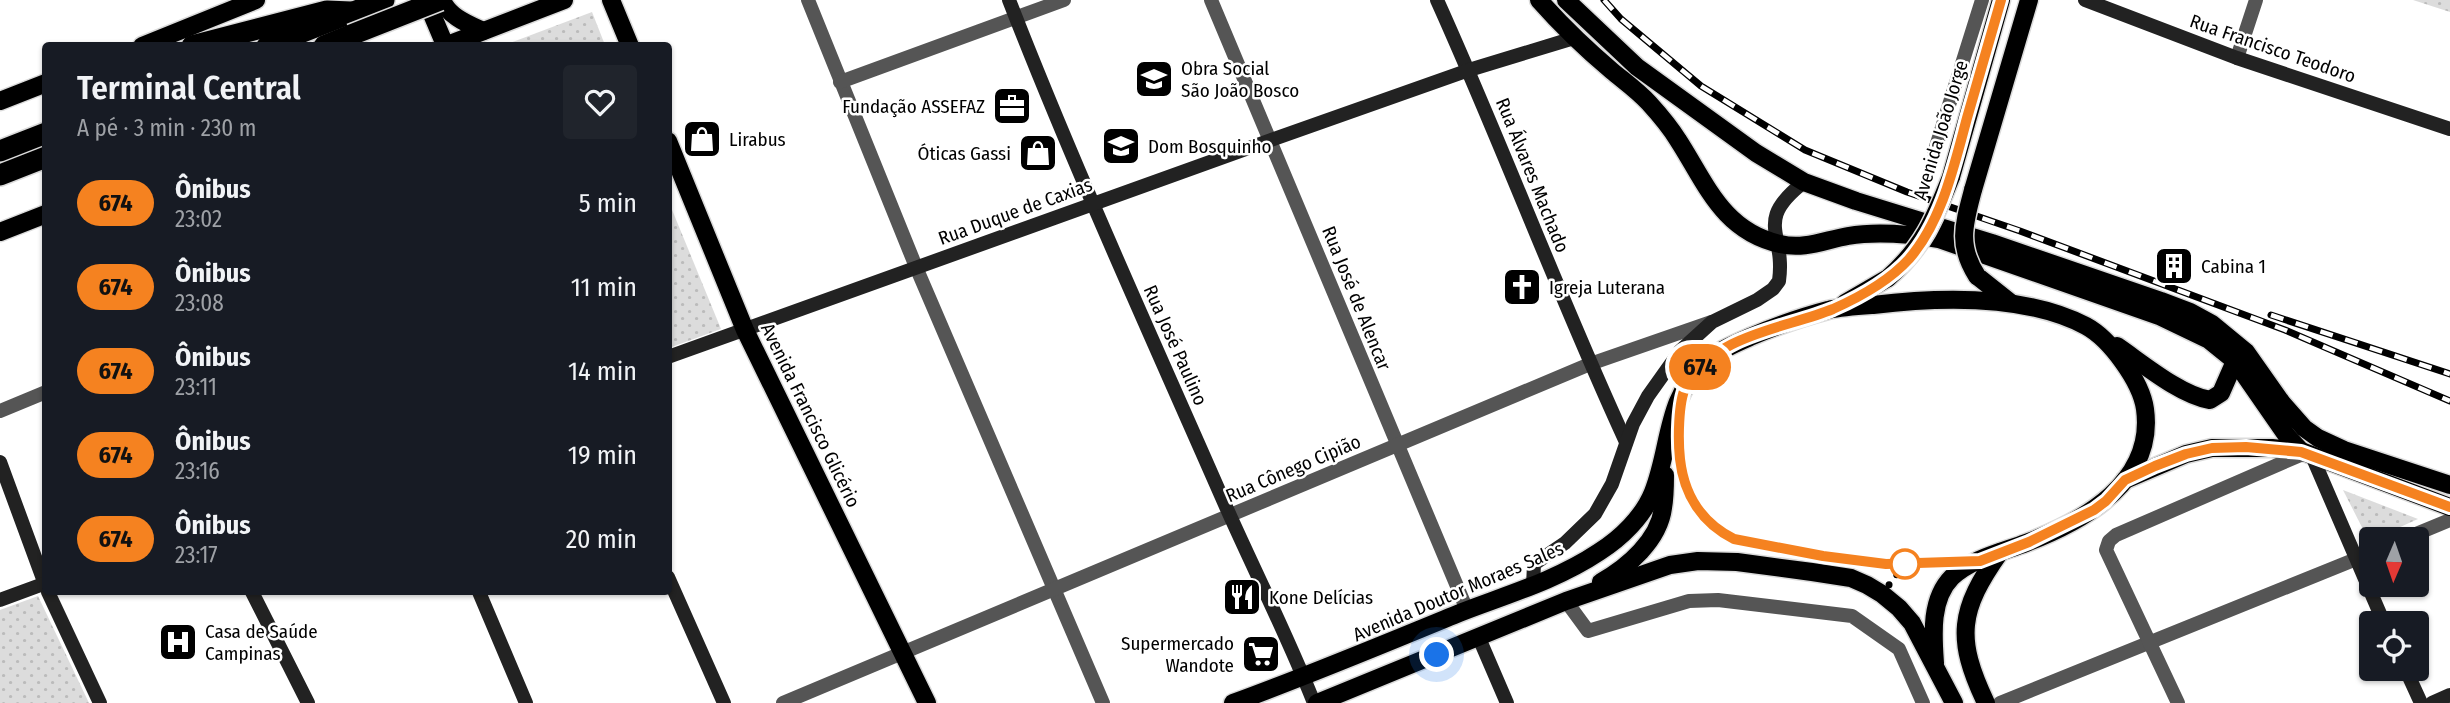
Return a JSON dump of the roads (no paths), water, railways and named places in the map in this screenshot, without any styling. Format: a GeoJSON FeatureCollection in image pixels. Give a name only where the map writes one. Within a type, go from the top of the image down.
{"type":"FeatureCollection","features":[{"type":"Feature","properties":{"kind":"highway"},"geometry":{"type":"LineString","coordinates":[[277,42],[384,0]]}},
{"type":"Feature","properties":{"kind":"highway"},"geometry":{"type":"LineString","coordinates":[[334,42],[441,0]]}},
{"type":"Feature","properties":{"kind":"highway"},"geometry":{"type":"LineString","coordinates":[[207,42],[327,11],[357,10]]}},
{"type":"Feature","properties":{"kind":"highway"},"geometry":{"type":"LineString","coordinates":[[0,151],[42,135]]}},
{"type":"Feature","properties":{"kind":"highway"},"geometry":{"type":"LineString","coordinates":[[0,175],[42,159]]}},
{"type":"Feature","properties":{"kind":"main road"},"geometry":{"type":"LineString","coordinates":[[150,42],[230,4],[256,0]]}},
{"type":"Feature","properties":{"kind":"main road"},"geometry":{"type":"LineString","coordinates":[[426,0],[444,42]]}},
{"type":"Feature","properties":{"kind":"main road"},"geometry":{"type":"LineString","coordinates":[[441,0],[459,20],[484,31]]}},
{"type":"Feature","properties":{"kind":"main road"},"geometry":{"type":"LineString","coordinates":[[611,0],[628,42]]}},
{"type":"Feature","properties":{"kind":"main road"},"geometry":{"type":"LineString","coordinates":[[1539,0],[1574,38],[1646,100],[1679,141],[1696,174],[1719,206],[1744,227],[1776,243],[1792,247],[1849,236],[1891,234],[1939,239],[2159,316],[2209,340],[2235,361],[2287,436],[2306,453]]}},
{"type":"Feature","properties":{"kind":"main road"},"geometry":{"type":"LineString","coordinates":[[1566,0],[1637,67],[1746,146],[1804,182],[1992,243],[2190,312],[2212,324],[2246,352],[2282,403],[2304,428],[2318,438],[2344,450],[2450,485]]}},
{"type":"Feature","properties":{"kind":"main road","name":"Avenida João Jorge"},"geometry":{"type":"LineString","coordinates":[[1832,309],[1864,294],[1888,278],[1908,260],[1925,236],[1951,177],[2001,0]]}},
{"type":"Feature","properties":{"kind":"main road"},"geometry":{"type":"LineString","coordinates":[[2011,303],[1977,276],[1965,254],[1964,223],[2029,0]]}},
{"type":"Feature","properties":{"kind":"main road"},"geometry":{"type":"LineString","coordinates":[[453,42],[561,1]]}},
{"type":"Feature","properties":{"kind":"main road"},"geometry":{"type":"LineString","coordinates":[[1,97],[42,84]]}},
{"type":"Feature","properties":{"kind":"main road","name":"Avenida Francisco Glicério"},"geometry":{"type":"LineString","coordinates":[[672,151],[745,330],[904,651],[927,703]]}},
{"type":"Feature","properties":{"kind":"main road"},"geometry":{"type":"LineString","coordinates":[[0,232],[42,216]]}},
{"type":"Feature","properties":{"kind":"main road"},"geometry":{"type":"LineString","coordinates":[[1832,309],[1929,301],[2011,303],[2060,315],[2089,327],[2178,386],[2210,400],[2216,398],[2224,388],[2235,361]]}},
{"type":"Feature","properties":{"kind":"main road","name":"Avenida Doutor Moraes Sales"},"geometry":{"type":"LineString","coordinates":[[1233,703],[1533,586],[1595,555],[1623,534],[1645,506],[1653,491],[1675,407],[1695,372],[1708,359],[1731,345],[1782,324],[1832,309]]}},
{"type":"Feature","properties":{"kind":"main road"},"geometry":{"type":"LineString","coordinates":[[1935,663],[1933,628],[1936,611],[1942,591],[1952,578],[1972,565],[2077,519],[2106,501],[2138,461],[2144,437],[2145,411],[2139,388],[2129,370],[2089,327]]}},
{"type":"Feature","properties":{"kind":"main road"},"geometry":{"type":"LineString","coordinates":[[1566,601],[1613,575],[1634,558],[1657,528],[1663,510],[1667,436]]}},
{"type":"Feature","properties":{"kind":"main road"},"geometry":{"type":"LineString","coordinates":[[2125,480],[2186,454],[2212,448],[2272,448],[2306,453],[2450,506]]}},
{"type":"Feature","properties":{"kind":"main road"},"geometry":{"type":"LineString","coordinates":[[1986,703],[1976,682],[1965,634],[1968,608],[1975,589],[2000,552]]}},
{"type":"Feature","properties":{"kind":"main road"},"geometry":{"type":"LineString","coordinates":[[1315,703],[1566,601],[1670,565],[1698,561],[1737,562],[1851,578],[1882,594],[1912,623],[1954,703]]}},
{"type":"Feature","properties":{"kind":"street"},"geometry":{"type":"LineString","coordinates":[[808,0],[916,267],[1103,703]]}},
{"type":"Feature","properties":{"kind":"street","name":"Rua José Paulino"},"geometry":{"type":"LineString","coordinates":[[1009,0],[1093,204],[1315,703]]}},
{"type":"Feature","properties":{"kind":"street"},"geometry":{"type":"LineString","coordinates":[[840,82],[1065,0]]}},
{"type":"Feature","properties":{"kind":"street","name":"Rua José de Alencar"},"geometry":{"type":"LineString","coordinates":[[1210,0],[1467,610]]}},
{"type":"Feature","properties":{"kind":"street","name":"Rua Álvares Machado"},"geometry":{"type":"LineString","coordinates":[[1437,0],[1469,70],[1590,364],[1626,442]]}},
{"type":"Feature","properties":{"kind":"street","name":"Avenida João Jorge"},"geometry":{"type":"LineString","coordinates":[[1934,153],[1982,0]]}},
{"type":"Feature","properties":{"kind":"street","name":"Rua Francisco Teodoro"},"geometry":{"type":"LineString","coordinates":[[2085,0],[2237,58],[2450,129]]}},
{"type":"Feature","properties":{"kind":"street"},"geometry":{"type":"LineString","coordinates":[[2237,58],[2256,0]]}},
{"type":"Feature","properties":{"kind":"street","name":"Rua Duque de Caxias"},"geometry":{"type":"LineString","coordinates":[[672,357],[1469,70],[1574,38]]}},
{"type":"Feature","properties":{"kind":"street","name":"Rua Cônego Cipião"},"geometry":{"type":"LineString","coordinates":[[783,703],[1590,364],[1712,321],[1757,300],[1773,289],[1780,277],[1773,222],[1776,211],[1804,182]]}},
{"type":"Feature","properties":{"kind":"street"},"geometry":{"type":"LineString","coordinates":[[1533,586],[1534,564],[1565,543],[1595,514],[1612,484],[1626,442],[1648,396],[1669,364],[1712,321]]}},
{"type":"Feature","properties":{"kind":"street"},"geometry":{"type":"LineString","coordinates":[[0,411],[42,394]]}},
{"type":"Feature","properties":{"kind":"street"},"geometry":{"type":"LineString","coordinates":[[2178,703],[2106,550],[2109,541],[2116,535],[2306,453],[2380,611]]}},
{"type":"Feature","properties":{"kind":"street"},"geometry":{"type":"LineString","coordinates":[[0,462],[42,575]]}},
{"type":"Feature","properties":{"kind":"street"},"geometry":{"type":"LineString","coordinates":[[2429,529],[2450,520]]}},
{"type":"Feature","properties":{"kind":"street"},"geometry":{"type":"LineString","coordinates":[[2000,703],[2359,558]]}},
{"type":"Feature","properties":{"kind":"street"},"geometry":{"type":"LineString","coordinates":[[672,586],[724,703]]}},
{"type":"Feature","properties":{"kind":"street"},"geometry":{"type":"LineString","coordinates":[[0,600],[42,587]]}},
{"type":"Feature","properties":{"kind":"street"},"geometry":{"type":"LineString","coordinates":[[50,595],[100,703]]}},
{"type":"Feature","properties":{"kind":"street"},"geometry":{"type":"LineString","coordinates":[[254,595],[308,703]]}},
{"type":"Feature","properties":{"kind":"street"},"geometry":{"type":"LineString","coordinates":[[481,595],[526,703]]}},
{"type":"Feature","properties":{"kind":"street"},"geometry":{"type":"LineString","coordinates":[[1566,601],[1588,631],[1689,600],[1718,600],[1852,616],[1899,649],[1923,703]]}},
{"type":"Feature","properties":{"kind":"street"},"geometry":{"type":"LineString","coordinates":[[1479,638],[1507,703]]}},
{"type":"Feature","properties":{"kind":"street"},"geometry":{"type":"LineString","coordinates":[[2411,681],[2421,703]]}},
{"type":"Feature","properties":{"kind":"street"},"geometry":{"type":"LineString","coordinates":[[2432,703],[2450,695]]}},
{"type":"Feature","properties":{"kind":"railway"},"geometry":{"type":"LineString","coordinates":[[1604,0],[1621,19],[1701,86],[1805,150],[1907,192],[2020,231],[2285,330],[2450,401]]}},
{"type":"Feature","properties":{"kind":"railway"},"geometry":{"type":"LineString","coordinates":[[2271,315],[2450,374]]}},
{"type":"Feature","properties":{"kind":"place","name":"Obra Social São João Bosco"},"geometry":{"type":"Point","coordinates":[1154,79]}},
{"type":"Feature","properties":{"kind":"place","name":"Fundação ASSEFAZ"},"geometry":{"type":"Point","coordinates":[1012,106]}},
{"type":"Feature","properties":{"kind":"place","name":"Lirabus"},"geometry":{"type":"Point","coordinates":[702,139]}},
{"type":"Feature","properties":{"kind":"place","name":"Dom Bosquinho"},"geometry":{"type":"Point","coordinates":[1121,146]}},
{"type":"Feature","properties":{"kind":"place","name":"Óticas Gassi"},"geometry":{"type":"Point","coordinates":[1038,153]}},
{"type":"Feature","properties":{"kind":"place","name":"Cabina 1"},"geometry":{"type":"Point","coordinates":[2174,266]}},
{"type":"Feature","properties":{"kind":"place","name":"Igreja Luterana"},"geometry":{"type":"Point","coordinates":[1522,287]}},
{"type":"Feature","properties":{"kind":"place","name":"Kone Delícias"},"geometry":{"type":"Point","coordinates":[1242,597]}},
{"type":"Feature","properties":{"kind":"place","name":"Casa de Saúde Campinas"},"geometry":{"type":"Point","coordinates":[178,642]}},
{"type":"Feature","properties":{"kind":"place","name":"Supermercado Wandote"},"geometry":{"type":"Point","coordinates":[1261,654]}}]}
